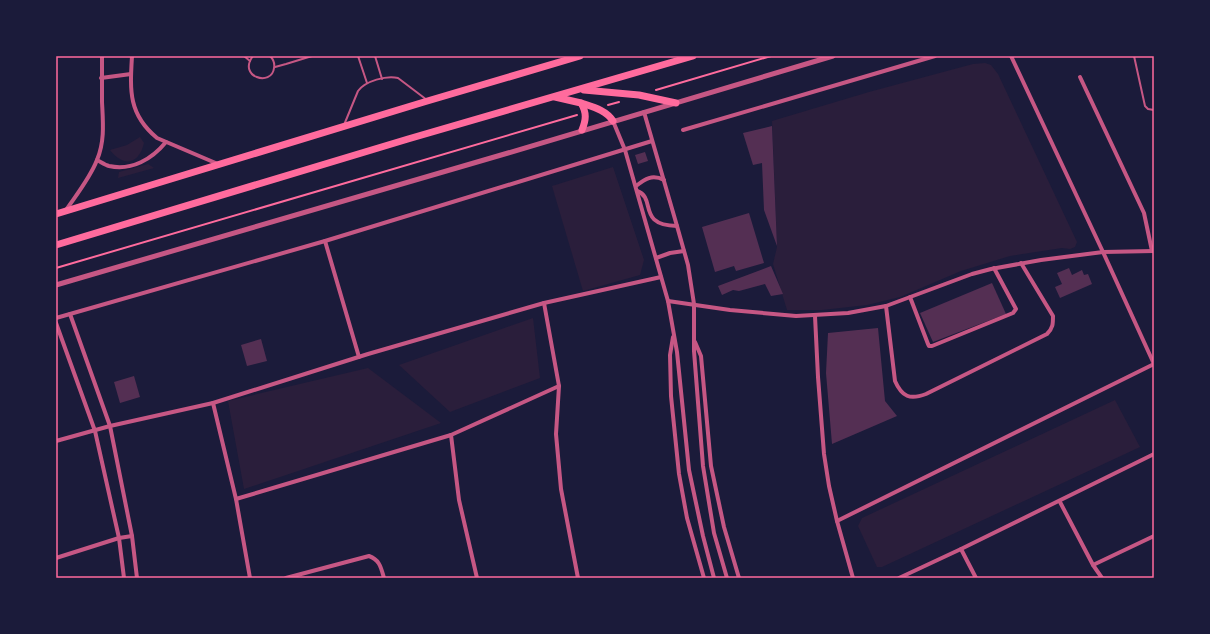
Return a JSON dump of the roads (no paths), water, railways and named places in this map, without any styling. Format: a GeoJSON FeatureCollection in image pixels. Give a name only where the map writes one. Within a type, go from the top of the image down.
{"type":"FeatureCollection","features":[{"type":"Feature","properties":{"kind":"highway"},"geometry":{"type":"LineString","coordinates":[[56,214],[428,100],[580,56]]}},
{"type":"Feature","properties":{"kind":"highway"},"geometry":{"type":"LineString","coordinates":[[56,245],[408,139],[693,56]]}},
{"type":"Feature","properties":{"kind":"highway"},"geometry":{"type":"LineString","coordinates":[[580,89],[639,95],[676,103]]}},
{"type":"Feature","properties":{"kind":"highway"},"geometry":{"type":"LineString","coordinates":[[554,97],[598,109],[610,116],[613,121]]}},
{"type":"Feature","properties":{"kind":"highway"},"geometry":{"type":"LineString","coordinates":[[581,104],[586,113],[582,130]]}},
{"type":"Feature","properties":{"kind":"street"},"geometry":{"type":"LineString","coordinates":[[65,211],[84,184],[102,147],[104,134],[101,78],[102,56]]}},
{"type":"Feature","properties":{"kind":"street"},"geometry":{"type":"LineString","coordinates":[[132,56],[131,90],[140,121],[153,134],[166,142],[218,164]]}},
{"type":"Feature","properties":{"kind":"street"},"geometry":{"type":"LineString","coordinates":[[56,285],[833,56]]}},
{"type":"Feature","properties":{"kind":"street"},"geometry":{"type":"LineString","coordinates":[[683,130],[935,56]]}},
{"type":"Feature","properties":{"kind":"street"},"geometry":{"type":"LineString","coordinates":[[837,521],[1154,364],[1011,56]]}},
{"type":"Feature","properties":{"kind":"street"},"geometry":{"type":"LineString","coordinates":[[101,78],[131,74]]}},
{"type":"Feature","properties":{"kind":"street"},"geometry":{"type":"LineString","coordinates":[[668,301],[730,310],[796,316],[848,314],[886,306],[972,274],[994,268],[1103,252],[1153,251],[1144,213],[1080,77]]}},
{"type":"Feature","properties":{"kind":"street"},"geometry":{"type":"LineString","coordinates":[[644,112],[688,265],[694,304],[696,390],[703,466],[714,533],[727,578]]}},
{"type":"Feature","properties":{"kind":"street"},"geometry":{"type":"LineString","coordinates":[[613,121],[625,150],[668,301],[682,390],[689,470],[701,528],[714,578]]}},
{"type":"Feature","properties":{"kind":"street"},"geometry":{"type":"LineString","coordinates":[[56,318],[325,241],[652,141]]}},
{"type":"Feature","properties":{"kind":"street"},"geometry":{"type":"LineString","coordinates":[[97,160],[109,166],[122,167],[136,165],[150,158],[166,142]]}},
{"type":"Feature","properties":{"kind":"street"},"geometry":{"type":"LineString","coordinates":[[636,189],[642,181],[650,178],[658,177],[664,180]]}},
{"type":"Feature","properties":{"kind":"street"},"geometry":{"type":"LineString","coordinates":[[636,189],[644,196],[650,215],[654,221],[665,225],[677,226]]}},
{"type":"Feature","properties":{"kind":"street"},"geometry":{"type":"LineString","coordinates":[[325,241],[359,357]]}},
{"type":"Feature","properties":{"kind":"street"},"geometry":{"type":"LineString","coordinates":[[656,258],[670,253],[684,251]]}},
{"type":"Feature","properties":{"kind":"street"},"geometry":{"type":"LineString","coordinates":[[886,306],[895,381],[898,390],[910,397],[920,396],[1048,334],[1052,329],[1053,316],[1021,264]]}},
{"type":"Feature","properties":{"kind":"street"},"geometry":{"type":"LineString","coordinates":[[910,297],[928,344],[929,346],[932,346],[1015,311],[1016,309],[994,268]]}},
{"type":"Feature","properties":{"kind":"street"},"geometry":{"type":"LineString","coordinates":[[56,441],[110,426],[213,403],[359,357],[544,303],[661,277]]}},
{"type":"Feature","properties":{"kind":"street"},"geometry":{"type":"LineString","coordinates":[[544,303],[559,386],[556,434],[561,481],[578,578]]}},
{"type":"Feature","properties":{"kind":"street"},"geometry":{"type":"LineString","coordinates":[[70,314],[110,426],[132,536],[137,578]]}},
{"type":"Feature","properties":{"kind":"street"},"geometry":{"type":"LineString","coordinates":[[815,316],[824,454],[837,521],[853,578]]}},
{"type":"Feature","properties":{"kind":"street"},"geometry":{"type":"LineString","coordinates":[[56,323],[95,431],[119,538],[124,578]]}},
{"type":"Feature","properties":{"kind":"street"},"geometry":{"type":"LineString","coordinates":[[673,332],[670,355],[671,396],[679,474],[687,518],[704,578]]}},
{"type":"Feature","properties":{"kind":"street"},"geometry":{"type":"LineString","coordinates":[[694,340],[701,356],[711,466],[724,527],[739,578]]}},
{"type":"Feature","properties":{"kind":"street"},"geometry":{"type":"LineString","coordinates":[[236,498],[451,435],[559,386]]}},
{"type":"Feature","properties":{"kind":"street"},"geometry":{"type":"LineString","coordinates":[[213,403],[236,498],[250,578]]}},
{"type":"Feature","properties":{"kind":"street"},"geometry":{"type":"LineString","coordinates":[[451,435],[459,500],[477,578]]}},
{"type":"Feature","properties":{"kind":"street"},"geometry":{"type":"LineString","coordinates":[[899,578],[962,550],[1154,454]]}},
{"type":"Feature","properties":{"kind":"street"},"geometry":{"type":"LineString","coordinates":[[1060,502],[1093,565],[1102,578]]}},
{"type":"Feature","properties":{"kind":"street"},"geometry":{"type":"LineString","coordinates":[[56,558],[119,538],[132,536]]}},
{"type":"Feature","properties":{"kind":"street"},"geometry":{"type":"LineString","coordinates":[[1093,565],[1154,536]]}},
{"type":"Feature","properties":{"kind":"street"},"geometry":{"type":"LineString","coordinates":[[962,550],[976,578]]}},
{"type":"Feature","properties":{"kind":"street"},"geometry":{"type":"LineString","coordinates":[[286,578],[369,556],[380,562],[384,578]]}},
{"type":"Feature","properties":{"kind":"lane"},"geometry":{"type":"LineString","coordinates":[[244,56],[250,61]]}},
{"type":"Feature","properties":{"kind":"lane"},"geometry":{"type":"LineString","coordinates":[[253,56],[248,66],[253,76],[258,78],[264,78],[273,72],[273,60],[270,56]]}},
{"type":"Feature","properties":{"kind":"lane"},"geometry":{"type":"LineString","coordinates":[[274,67],[312,56]]}},
{"type":"Feature","properties":{"kind":"lane"},"geometry":{"type":"LineString","coordinates":[[358,56],[367,83]]}},
{"type":"Feature","properties":{"kind":"lane"},"geometry":{"type":"LineString","coordinates":[[375,56],[382,79]]}},
{"type":"Feature","properties":{"kind":"lane"},"geometry":{"type":"LineString","coordinates":[[1134,56],[1145,106],[1148,109],[1154,110]]}},
{"type":"Feature","properties":{"kind":"lane"},"geometry":{"type":"LineString","coordinates":[[343,126],[358,91],[367,83],[393,76],[428,100]]}}]}
